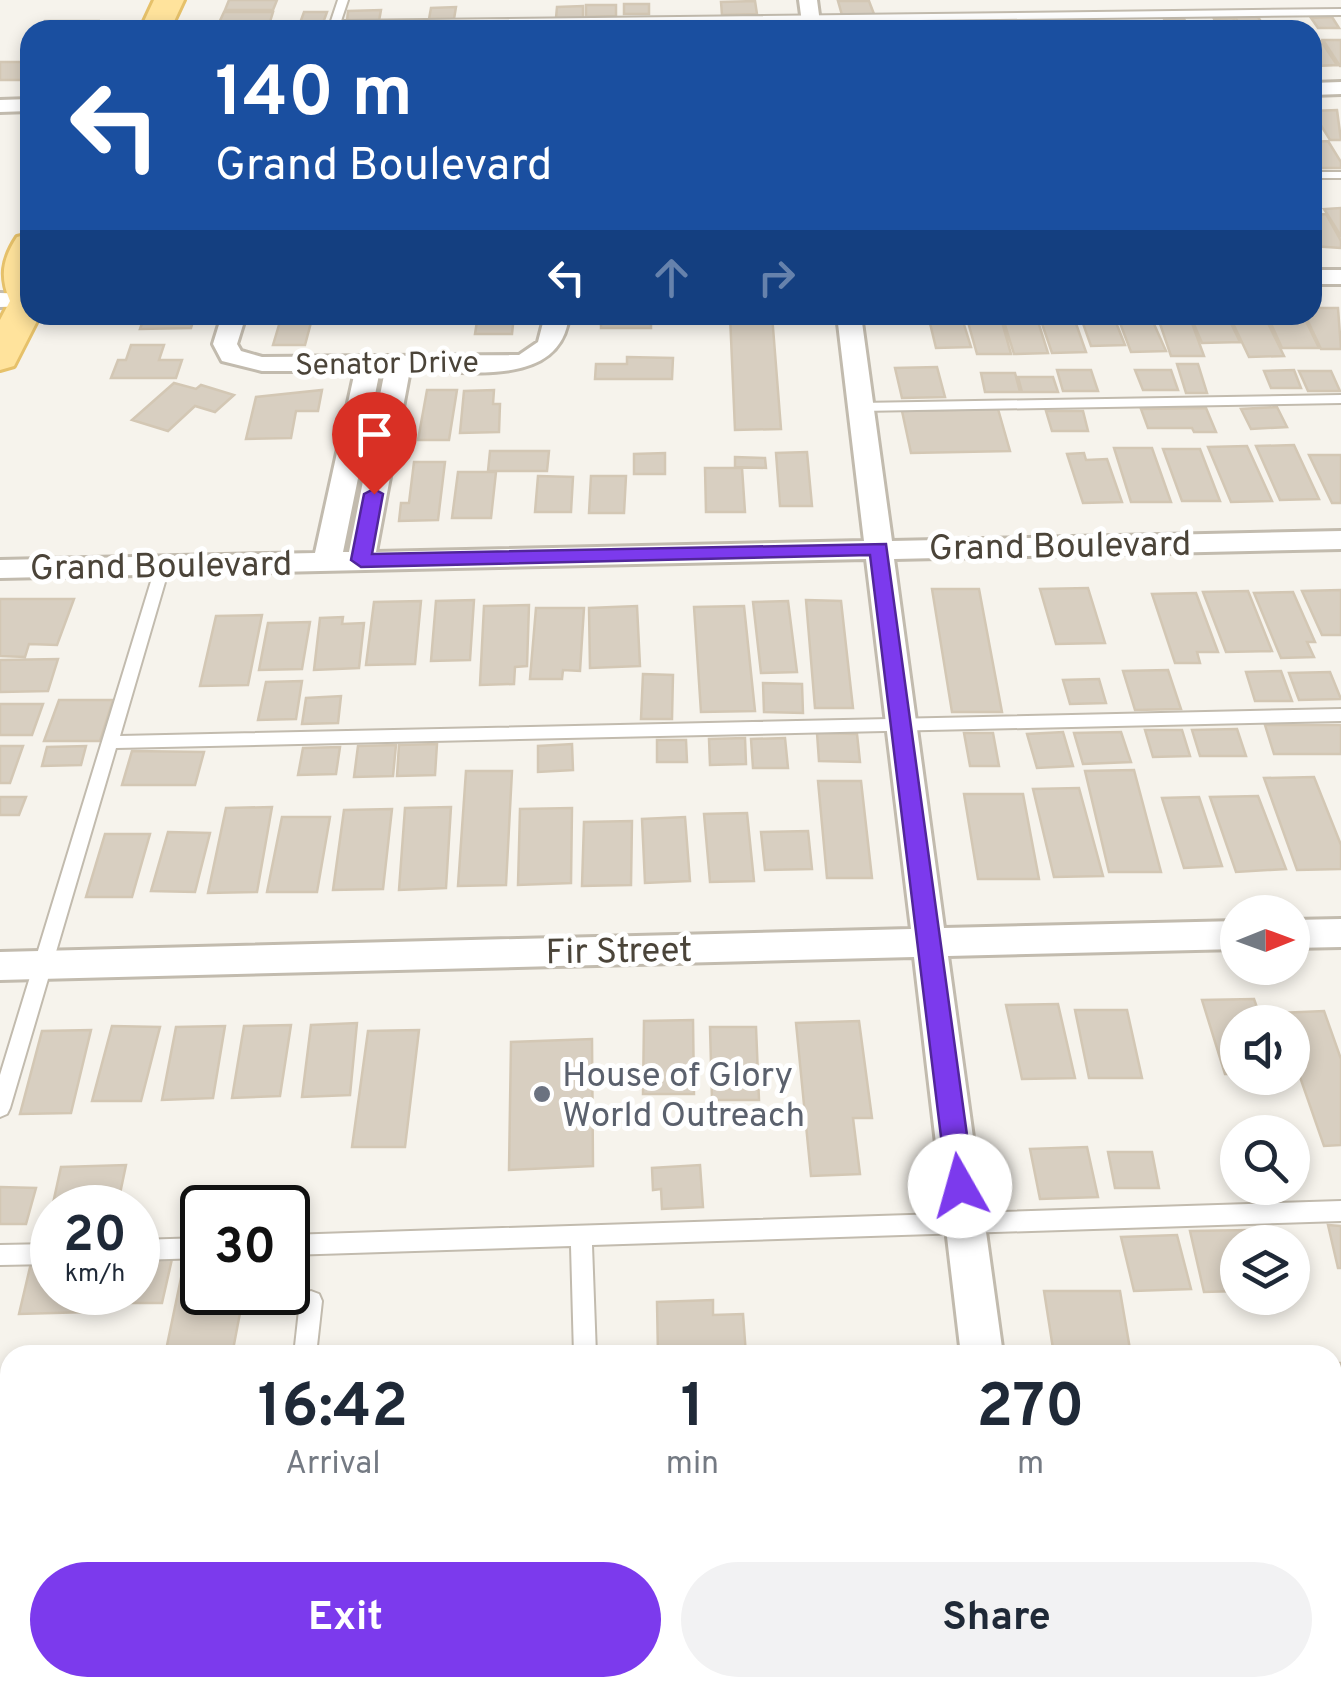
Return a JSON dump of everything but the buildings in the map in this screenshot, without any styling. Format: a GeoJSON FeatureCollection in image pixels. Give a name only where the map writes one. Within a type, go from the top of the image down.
{"type":"FeatureCollection","features":[{"type":"Feature","properties":{"kind":"main road"},"geometry":{"type":"LineString","coordinates":[[0,358],[19,299],[13,278],[20,264]]}},
{"type":"Feature","properties":{"kind":"street","name":"Senator Drive"},"geometry":{"type":"LineString","coordinates":[[231,325],[225,344],[231,356],[262,364],[521,362],[539,356],[555,336],[557,325]]}},
{"type":"Feature","properties":{"kind":"street"},"geometry":{"type":"LineString","coordinates":[[850,325],[981,1345]]}},
{"type":"Feature","properties":{"kind":"street"},"geometry":{"type":"LineString","coordinates":[[327,561],[368,363]]}},
{"type":"Feature","properties":{"kind":"street"},"geometry":{"type":"LineString","coordinates":[[361,560],[398,363]]}},
{"type":"Feature","properties":{"kind":"street","name":"Grand Boulevard"},"geometry":{"type":"LineString","coordinates":[[0,569],[1341,540]]}},
{"type":"Feature","properties":{"kind":"street"},"geometry":{"type":"LineString","coordinates":[[1310,933],[1341,932]]}},
{"type":"Feature","properties":{"kind":"street","name":"Fir Street"},"geometry":{"type":"LineString","coordinates":[[0,966],[1220,935]]}},
{"type":"Feature","properties":{"kind":"lane"},"geometry":{"type":"LineString","coordinates":[[637,20],[1341,12]]}},
{"type":"Feature","properties":{"kind":"lane"},"geometry":{"type":"LineString","coordinates":[[860,407],[1341,399]]}},
{"type":"Feature","properties":{"kind":"lane"},"geometry":{"type":"LineString","coordinates":[[0,1108],[164,565]]}},
{"type":"Feature","properties":{"kind":"lane"},"geometry":{"type":"LineString","coordinates":[[112,742],[1341,715]]}},
{"type":"Feature","properties":{"kind":"lane"},"geometry":{"type":"LineString","coordinates":[[310,1244],[1341,1211]]}},
{"type":"Feature","properties":{"kind":"lane"},"geometry":{"type":"LineString","coordinates":[[581,1234],[584,1345]]}},
{"type":"Feature","properties":{"kind":"lane"},"geometry":{"type":"LineString","coordinates":[[0,1256],[30,1255]]}},
{"type":"Feature","properties":{"kind":"lane"},"geometry":{"type":"LineString","coordinates":[[306,1345],[309,1315]]}},
{"type":"Feature","properties":{"kind":"place","name":"House of Glory World Outreach"},"geometry":{"type":"Point","coordinates":[542,1094]}},
{"type":"Feature","properties":{"kind":"route"},"geometry":{"type":"LineString","coordinates":[[374,494],[361,560],[879,548],[960,1186]]}}]}
